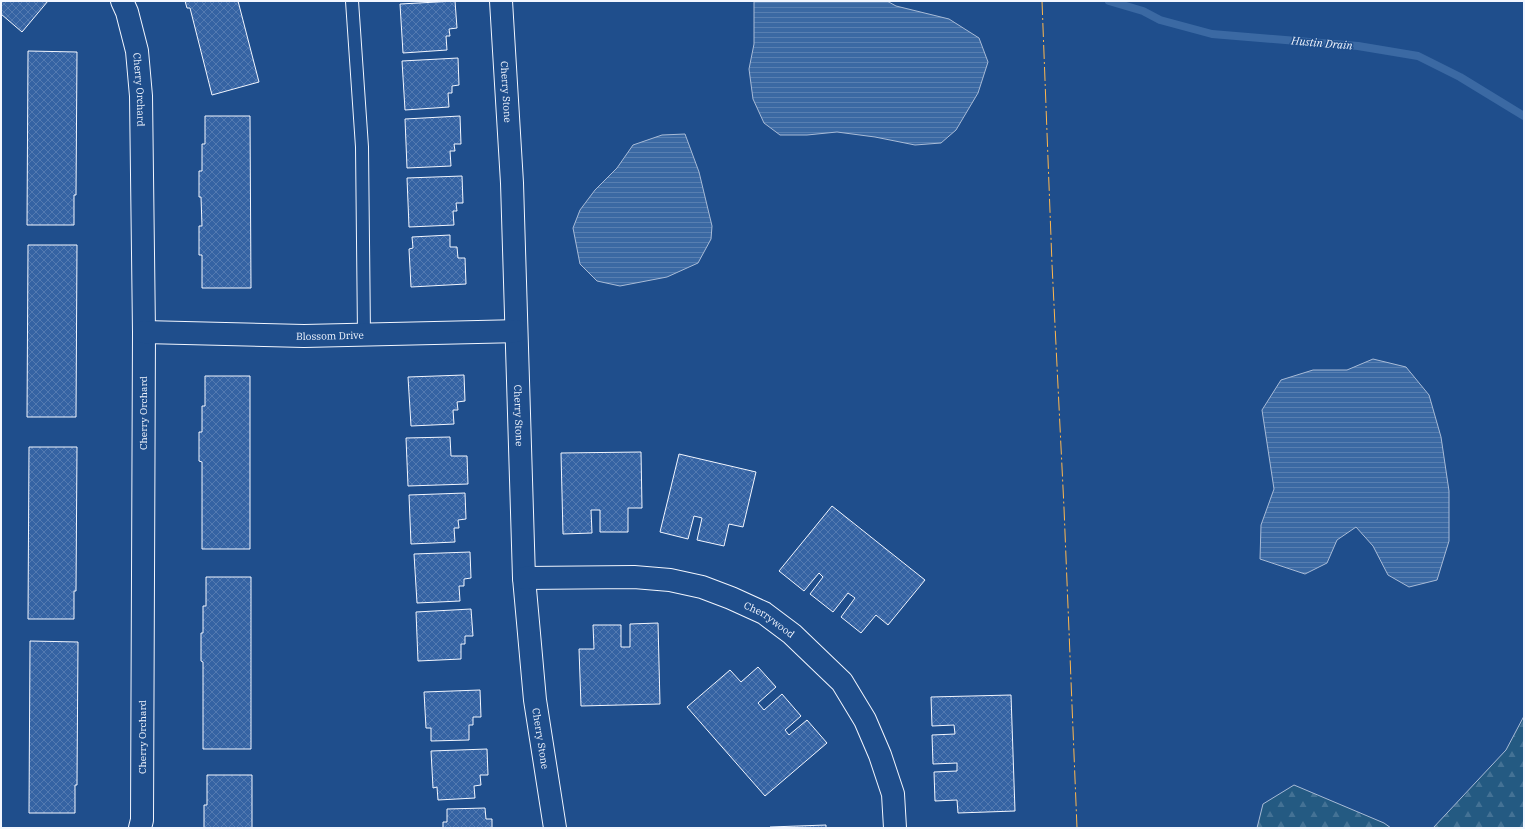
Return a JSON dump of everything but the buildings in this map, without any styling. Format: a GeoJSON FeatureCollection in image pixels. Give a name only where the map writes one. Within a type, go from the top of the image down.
{"type":"FeatureCollection","features":[{"type":"Feature","properties":{"kind":"street","name":"Cherry Orchard"},"geometry":{"type":"LineString","coordinates":[[122,1],[127,12],[137,51],[141,96],[144,332],[142,820],[140,828]]}},
{"type":"Feature","properties":{"kind":"street","name":"Cherry Stone"},"geometry":{"type":"LineString","coordinates":[[501,1],[512,183],[524,578],[535,700],[555,828]]}},
{"type":"Feature","properties":{"kind":"street","name":"Blossom Drive"},"geometry":{"type":"LineString","coordinates":[[144,332],[304,336],[516,331]]}},
{"type":"Feature","properties":{"kind":"street","name":"Cherrywood"},"geometry":{"type":"LineString","coordinates":[[524,578],[634,577],[670,580],[702,587],[764,613],[792,634],[842,682],[865,720],[880,755],[893,794],[895,828]]}},
{"type":"Feature","properties":{"kind":"lane"},"geometry":{"type":"LineString","coordinates":[[352,1],[362,147],[364,334]]}},
{"type":"Feature","properties":{"kind":"green space"},"geometry":{"type":"Polygon","coordinates":[[[1524,716],[1524,828],[1433,828],[1506,750],[1524,716]]]}},
{"type":"Feature","properties":{"kind":"green space"},"geometry":{"type":"Polygon","coordinates":[[[1294,785],[1384,823],[1391,828],[1257,828],[1263,804],[1294,785]]]}},
{"type":"Feature","properties":{"kind":"shaded area"},"geometry":{"type":"Polygon","coordinates":[[[754,1],[887,1],[896,6],[949,19],[979,38],[988,62],[978,93],[956,130],[941,143],[915,145],[875,137],[837,132],[807,135],[780,135],[764,123],[753,99],[749,69],[754,44],[754,1]]]}},
{"type":"Feature","properties":{"kind":"shaded area"},"geometry":{"type":"Polygon","coordinates":[[[685,134],[699,172],[712,226],[711,239],[698,263],[667,277],[620,286],[597,281],[580,264],[573,228],[580,210],[595,190],[617,168],[633,145],[662,135],[685,134]]]}},
{"type":"Feature","properties":{"kind":"shaded area"},"geometry":{"type":"Polygon","coordinates":[[[1373,359],[1406,367],[1429,395],[1441,437],[1449,491],[1449,541],[1437,580],[1409,587],[1388,575],[1373,546],[1356,527],[1337,540],[1327,563],[1305,574],[1260,559],[1261,525],[1274,489],[1262,410],[1281,380],[1313,370],[1347,370],[1373,359]]]}},
{"type":"Feature","properties":{"kind":"waterway","name":"Hustin Drain"},"geometry":{"type":"LineString","coordinates":[[1109,1],[1143,11],[1160,20],[1212,34],[1358,46],[1418,56],[1460,77],[1524,116]]}},
{"type":"Feature","properties":{"kind":"power"},"geometry":{"type":"LineString","coordinates":[[1042,1],[1077,828]]}}]}
